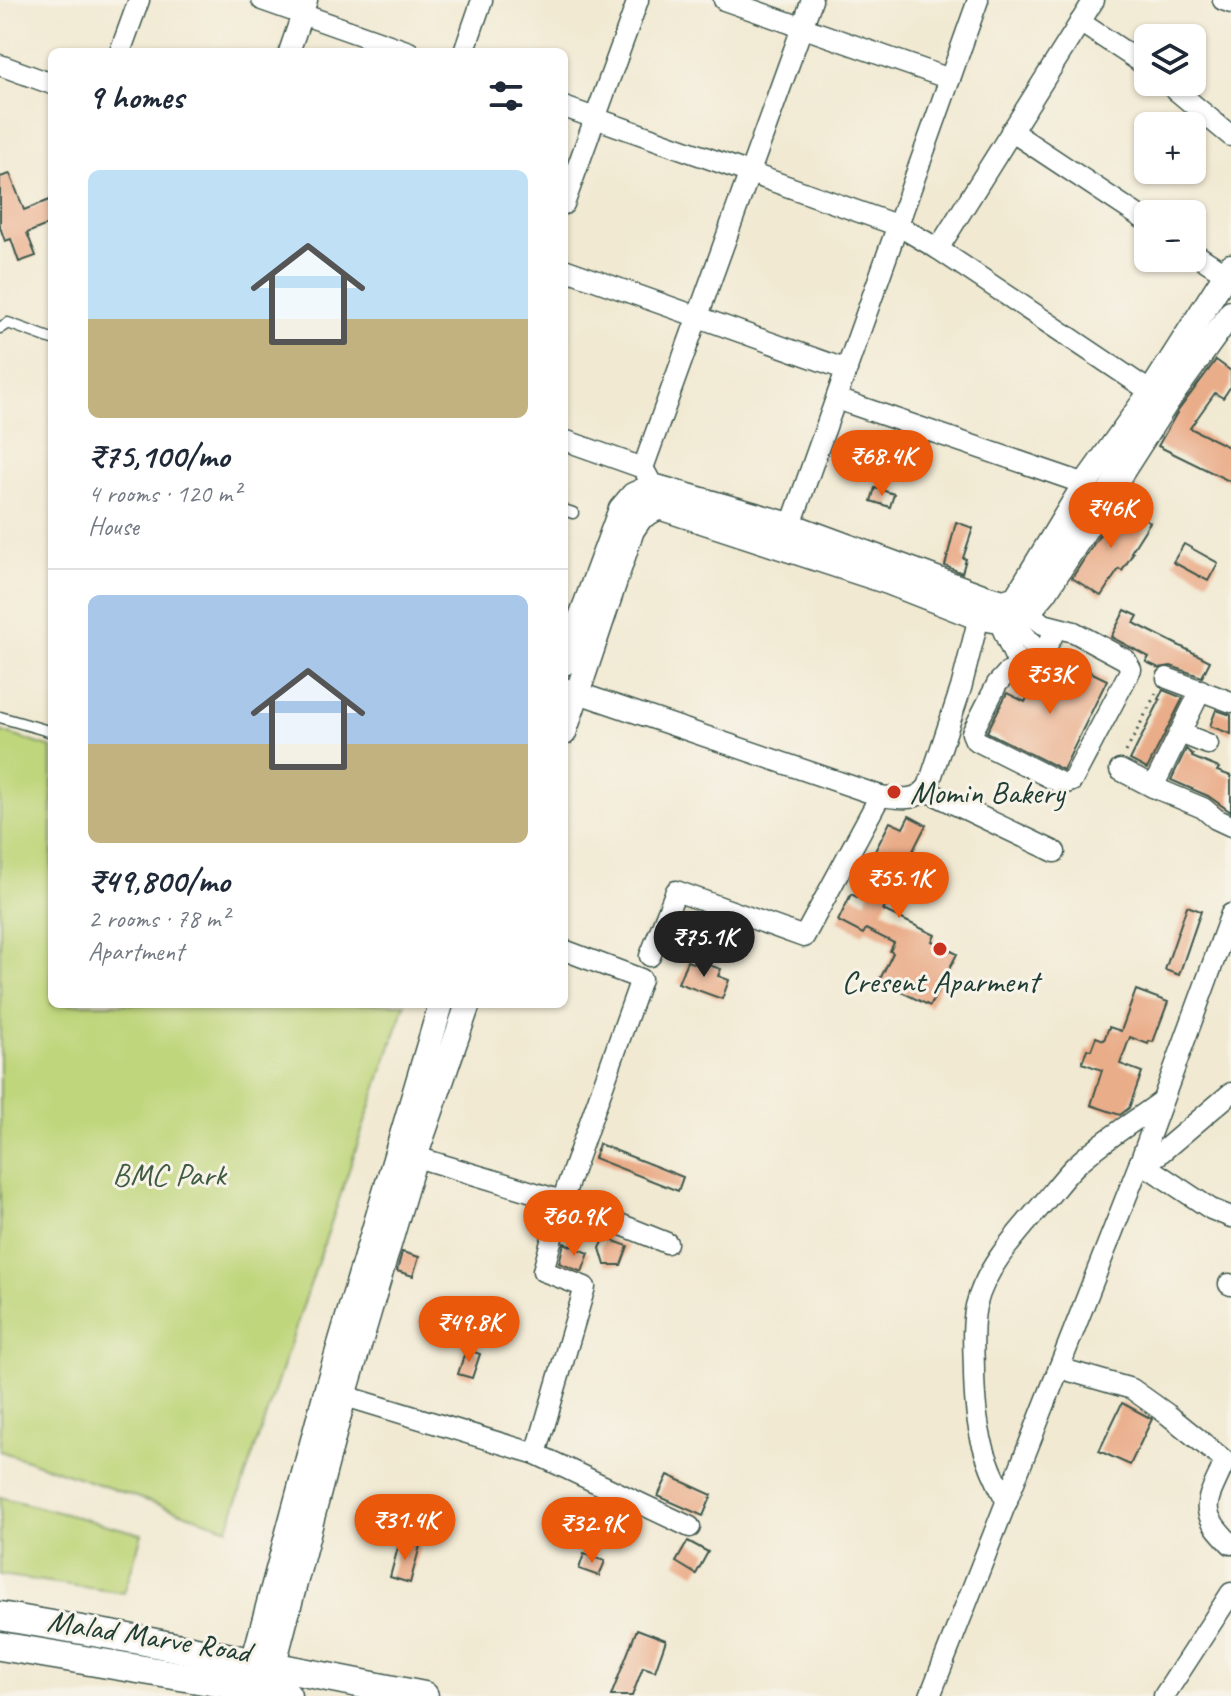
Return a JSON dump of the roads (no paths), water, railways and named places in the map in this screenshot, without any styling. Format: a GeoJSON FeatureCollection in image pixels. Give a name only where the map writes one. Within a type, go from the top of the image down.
{"type":"FeatureCollection","features":[{"type":"Feature","properties":{"kind":"main road","name":"Malad Marve Road"},"geometry":{"type":"LineString","coordinates":[[12,1618],[149,1642],[283,1682]]}},
{"type":"Feature","properties":{"kind":"main road"},"geometry":{"type":"LineString","coordinates":[[8,1647],[12,1618]]}},
{"type":"Feature","properties":{"kind":"main road"},"geometry":{"type":"LineString","coordinates":[[143,1670],[149,1642]]}},
{"type":"Feature","properties":{"kind":"main road","name":"Malad Marve Road"},"geometry":{"type":"LineString","coordinates":[[8,1647],[143,1670],[283,1682]]}},
{"type":"Feature","properties":{"kind":"main road"},"geometry":{"type":"LineString","coordinates":[[283,1682],[424,1696]]}},
{"type":"Feature","properties":{"kind":"street"},"geometry":{"type":"LineString","coordinates":[[121,48],[139,0]]}},
{"type":"Feature","properties":{"kind":"street"},"geometry":{"type":"LineString","coordinates":[[262,0],[305,7],[400,48]]}},
{"type":"Feature","properties":{"kind":"street"},"geometry":{"type":"LineString","coordinates":[[465,48],[482,0]]}},
{"type":"Feature","properties":{"kind":"street"},"geometry":{"type":"LineString","coordinates":[[568,193],[638,0]]}},
{"type":"Feature","properties":{"kind":"street"},"geometry":{"type":"LineString","coordinates":[[724,0],[950,79]]}},
{"type":"Feature","properties":{"kind":"street"},"geometry":{"type":"LineString","coordinates":[[812,0],[699,317],[641,517],[611,564],[575,656],[571,691],[880,796],[910,799],[921,796],[961,688],[1004,602],[1016,598],[1085,484],[1151,392],[1193,346],[1231,313]]}},
{"type":"Feature","properties":{"kind":"street"},"geometry":{"type":"LineString","coordinates":[[787,536],[978,0]]}},
{"type":"Feature","properties":{"kind":"street"},"geometry":{"type":"LineString","coordinates":[[938,249],[1094,0]]}},
{"type":"Feature","properties":{"kind":"street"},"geometry":{"type":"LineString","coordinates":[[1223,0],[1231,3]]}},
{"type":"Feature","properties":{"kind":"street"},"geometry":{"type":"LineString","coordinates":[[290,48],[305,7]]}},
{"type":"Feature","properties":{"kind":"street"},"geometry":{"type":"LineString","coordinates":[[1080,22],[1134,58]]}},
{"type":"Feature","properties":{"kind":"street"},"geometry":{"type":"LineString","coordinates":[[0,65],[48,83]]}},
{"type":"Feature","properties":{"kind":"street"},"geometry":{"type":"LineString","coordinates":[[1183,96],[1231,136]]}},
{"type":"Feature","properties":{"kind":"street"},"geometry":{"type":"LineString","coordinates":[[568,108],[899,226],[1151,392]]}},
{"type":"Feature","properties":{"kind":"street"},"geometry":{"type":"LineString","coordinates":[[1011,131],[1134,213]]}},
{"type":"Feature","properties":{"kind":"street"},"geometry":{"type":"LineString","coordinates":[[1000,613],[1045,592],[1166,403],[1228,270],[1206,259]]}},
{"type":"Feature","properties":{"kind":"street"},"geometry":{"type":"LineString","coordinates":[[568,270],[847,370]]}},
{"type":"Feature","properties":{"kind":"street"},"geometry":{"type":"LineString","coordinates":[[837,399],[1085,484]]}},
{"type":"Feature","properties":{"kind":"street"},"geometry":{"type":"LineString","coordinates":[[568,442],[651,487],[1000,613],[1074,632],[1126,660],[1131,669],[1072,781],[1063,784],[975,740],[972,733],[997,684],[1007,673],[1041,656],[1052,637]]}},
{"type":"Feature","properties":{"kind":"street"},"geometry":{"type":"LineString","coordinates":[[1000,613],[1041,656]]}},
{"type":"Feature","properties":{"kind":"street"},"geometry":{"type":"LineString","coordinates":[[1000,613],[1020,669]]}},
{"type":"Feature","properties":{"kind":"street"},"geometry":{"type":"LineString","coordinates":[[1167,678],[1231,702]]}},
{"type":"Feature","properties":{"kind":"street"},"geometry":{"type":"LineString","coordinates":[[1153,787],[1201,690]]}},
{"type":"Feature","properties":{"kind":"street"},"geometry":{"type":"LineString","coordinates":[[1180,733],[1208,744]]}},
{"type":"Feature","properties":{"kind":"street"},"geometry":{"type":"LineString","coordinates":[[1120,770],[1203,808],[1231,826]]}},
{"type":"Feature","properties":{"kind":"street"},"geometry":{"type":"LineString","coordinates":[[925,790],[1055,852]]}},
{"type":"Feature","properties":{"kind":"street"},"geometry":{"type":"LineString","coordinates":[[650,956],[676,891],[804,937],[880,796]]}},
{"type":"Feature","properties":{"kind":"street"},"geometry":{"type":"LineString","coordinates":[[930,1696],[1140,1162],[1231,914]]}},
{"type":"Feature","properties":{"kind":"street"},"geometry":{"type":"LineString","coordinates":[[536,1454],[585,1287],[543,1271],[562,1201],[641,979],[568,952]]}},
{"type":"Feature","properties":{"kind":"street"},"geometry":{"type":"LineString","coordinates":[[283,1682],[335,1393],[405,1153],[440,1008]]}},
{"type":"Feature","properties":{"kind":"street"},"geometry":{"type":"LineString","coordinates":[[405,1153],[466,1008]]}},
{"type":"Feature","properties":{"kind":"street"},"geometry":{"type":"LineString","coordinates":[[1140,1162],[1158,1155],[1231,1093]]}},
{"type":"Feature","properties":{"kind":"street"},"geometry":{"type":"LineString","coordinates":[[1007,1502],[988,1466],[979,1435],[974,1390],[976,1306],[984,1285],[1015,1237],[1074,1167],[1162,1101]]}},
{"type":"Feature","properties":{"kind":"street"},"geometry":{"type":"LineString","coordinates":[[405,1153],[562,1201],[667,1243]]}},
{"type":"Feature","properties":{"kind":"street"},"geometry":{"type":"LineString","coordinates":[[1140,1162],[1211,1209],[1231,1217]]}},
{"type":"Feature","properties":{"kind":"street"},"geometry":{"type":"LineString","coordinates":[[1059,1368],[1132,1389],[1228,1459],[1207,1502],[1209,1520],[1231,1544]]}},
{"type":"Feature","properties":{"kind":"street"},"geometry":{"type":"LineString","coordinates":[[335,1393],[536,1454],[690,1527]]}},
{"type":"Feature","properties":{"kind":"street"},"geometry":{"type":"LineString","coordinates":[[1164,1696],[1231,1593]]}},
{"type":"Feature","properties":{"kind":"lane"},"geometry":{"type":"LineString","coordinates":[[0,328],[8,323],[48,338]]}},
{"type":"Feature","properties":{"kind":"lane"},"geometry":{"type":"LineString","coordinates":[[0,717],[48,731]]}},
{"type":"Feature","properties":{"kind":"place","name":"Momin Bakery"},"geometry":{"type":"Point","coordinates":[894,792]}},
{"type":"Feature","properties":{"kind":"place","name":"Cresent Aparment"},"geometry":{"type":"Point","coordinates":[940,949]}},
{"type":"Feature","properties":{"kind":"park label","name":"BMC Park"},"geometry":{"type":"Point","coordinates":[169,1174]}}]}
